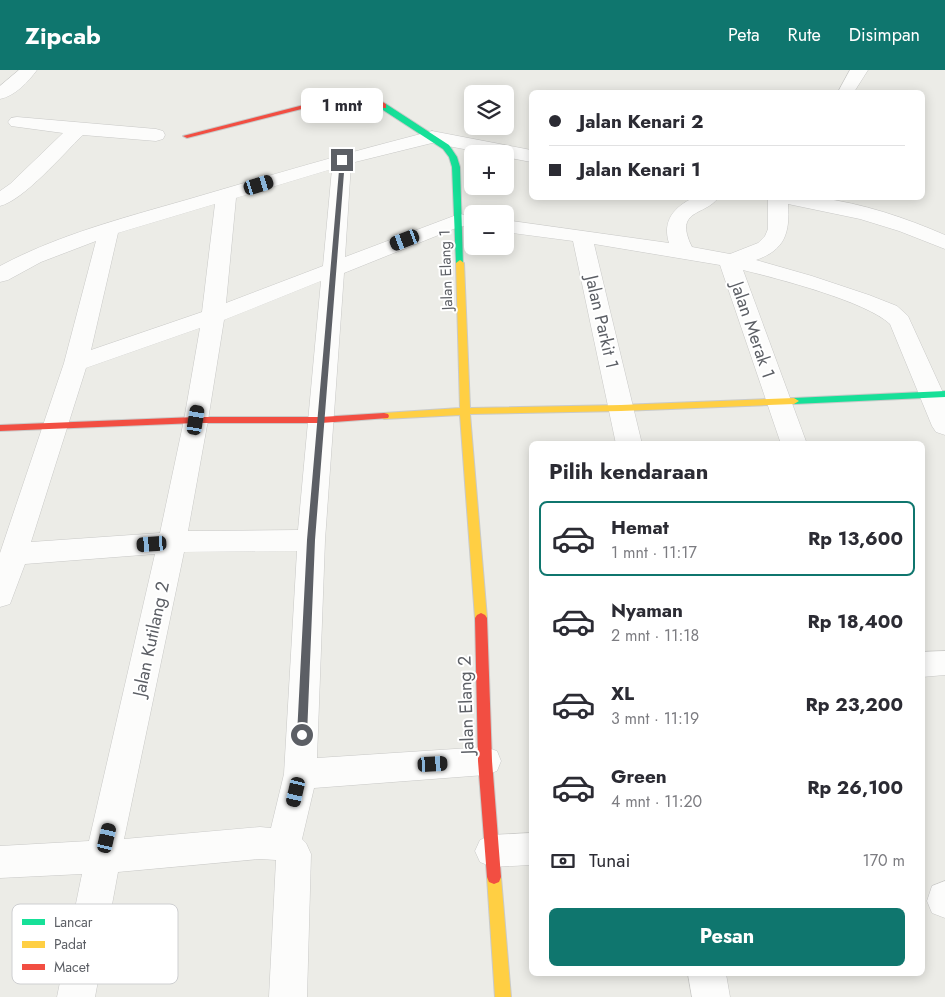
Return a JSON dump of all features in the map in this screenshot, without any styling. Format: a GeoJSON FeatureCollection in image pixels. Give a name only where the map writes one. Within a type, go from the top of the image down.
{"type":"FeatureCollection","features":[{"type":"Feature","properties":{"kind":"street"},"geometry":{"type":"LineString","coordinates":[[0,94],[15,84],[28,70]]}},
{"type":"Feature","properties":{"kind":"street"},"geometry":{"type":"LineString","coordinates":[[847,90],[859,70]]}},
{"type":"Feature","properties":{"kind":"street","name":"Jalan Elang 1"},"geometry":{"type":"LineString","coordinates":[[187,136],[362,92],[446,147],[453,157],[456,167],[464,210]]}},
{"type":"Feature","properties":{"kind":"street"},"geometry":{"type":"LineString","coordinates":[[17,122],[156,136]]}},
{"type":"Feature","properties":{"kind":"street"},"geometry":{"type":"LineString","coordinates":[[0,200],[9,186],[78,128]]}},
{"type":"Feature","properties":{"kind":"street"},"geometry":{"type":"LineString","coordinates":[[0,275],[33,257],[109,229],[342,160],[432,137],[529,156]]}},
{"type":"Feature","properties":{"kind":"street"},"geometry":{"type":"LineString","coordinates":[[284,845],[300,774],[311,540],[342,160]]}},
{"type":"Feature","properties":{"kind":"street","name":"Jalan Kutilang 2"},"geometry":{"type":"LineString","coordinates":[[94,904],[172,542],[196,420],[213,316],[226,194]]}},
{"type":"Feature","properties":{"kind":"street"},"geometry":{"type":"LineString","coordinates":[[684,252],[675,230],[678,220],[684,211],[704,200]]}},
{"type":"Feature","properties":{"kind":"street"},"geometry":{"type":"LineString","coordinates":[[729,260],[754,254],[773,241],[779,226],[778,200]]}},
{"type":"Feature","properties":{"kind":"street"},"geometry":{"type":"LineString","coordinates":[[798,200],[856,210],[911,227],[945,242]]}},
{"type":"Feature","properties":{"kind":"street"},"geometry":{"type":"LineString","coordinates":[[76,363],[213,316],[333,268],[464,222]]}},
{"type":"Feature","properties":{"kind":"street"},"geometry":{"type":"LineString","coordinates":[[514,227],[582,236],[729,260],[801,280],[868,302],[889,311],[900,321],[937,394],[945,426]]}},
{"type":"Feature","properties":{"kind":"street"},"geometry":{"type":"LineString","coordinates":[[0,596],[76,363],[109,229]]}},
{"type":"Feature","properties":{"kind":"street","name":"Jalan Parkit 1"},"geometry":{"type":"LineString","coordinates":[[582,236],[628,441]]}},
{"type":"Feature","properties":{"kind":"street","name":"Jalan Elang 1"},"geometry":{"type":"LineString","coordinates":[[466,255],[466,411]]}},
{"type":"Feature","properties":{"kind":"street","name":"Jalan Merak 1"},"geometry":{"type":"LineString","coordinates":[[729,260],[793,441]]}},
{"type":"Feature","properties":{"kind":"street"},"geometry":{"type":"LineString","coordinates":[[0,428],[196,420],[321,420],[466,411],[621,408],[937,394]]}},
{"type":"Feature","properties":{"kind":"street","name":"Jalan Elang 2"},"geometry":{"type":"LineString","coordinates":[[466,411],[481,606],[485,761],[503,997]]}},
{"type":"Feature","properties":{"kind":"street"},"geometry":{"type":"LineString","coordinates":[[14,554],[172,542],[311,540]]}},
{"type":"Feature","properties":{"kind":"street"},"geometry":{"type":"LineString","coordinates":[[925,665],[945,663]]}},
{"type":"Feature","properties":{"kind":"street"},"geometry":{"type":"LineString","coordinates":[[300,774],[485,761]]}},
{"type":"Feature","properties":{"kind":"street"},"geometry":{"type":"LineString","coordinates":[[0,862],[103,857],[260,843],[284,845],[294,854],[288,997]]}},
{"type":"Feature","properties":{"kind":"street"},"geometry":{"type":"LineString","coordinates":[[492,851],[529,849]]}},
{"type":"Feature","properties":{"kind":"street"},"geometry":{"type":"LineString","coordinates":[[707,976],[711,997]]}},
{"type":"Feature","properties":{"kind":"street","name":"Jalan Kutilang 2"},"geometry":{"type":"LineString","coordinates":[[76,997],[79,984]]}},
{"type":"Feature","properties":{"kind":"traffic: fast"},"geometry":{"type":"LineString","coordinates":[[383,106],[446,147],[453,157],[456,167],[460,263]]}},
{"type":"Feature","properties":{"kind":"traffic: fast"},"geometry":{"type":"LineString","coordinates":[[794,401],[945,394]]}},
{"type":"Feature","properties":{"kind":"traffic: slow"},"geometry":{"type":"LineString","coordinates":[[460,263],[465,411],[481,618]]}},
{"type":"Feature","properties":{"kind":"traffic: slow"},"geometry":{"type":"LineString","coordinates":[[384,416],[465,411],[621,408],[794,401]]}},
{"type":"Feature","properties":{"kind":"traffic: slow"},"geometry":{"type":"LineString","coordinates":[[494,877],[503,997]]}},
{"type":"Feature","properties":{"kind":"traffic: jam"},"geometry":{"type":"LineString","coordinates":[[187,136],[362,92],[383,106]]}},
{"type":"Feature","properties":{"kind":"traffic: jam"},"geometry":{"type":"LineString","coordinates":[[0,428],[196,420],[321,420],[384,416]]}},
{"type":"Feature","properties":{"kind":"traffic: jam"},"geometry":{"type":"LineString","coordinates":[[481,618],[485,761],[494,877]]}},
{"type":"Feature","properties":{"kind":"route"},"geometry":{"type":"LineString","coordinates":[[302,735],[311,540],[342,160]]}}]}
